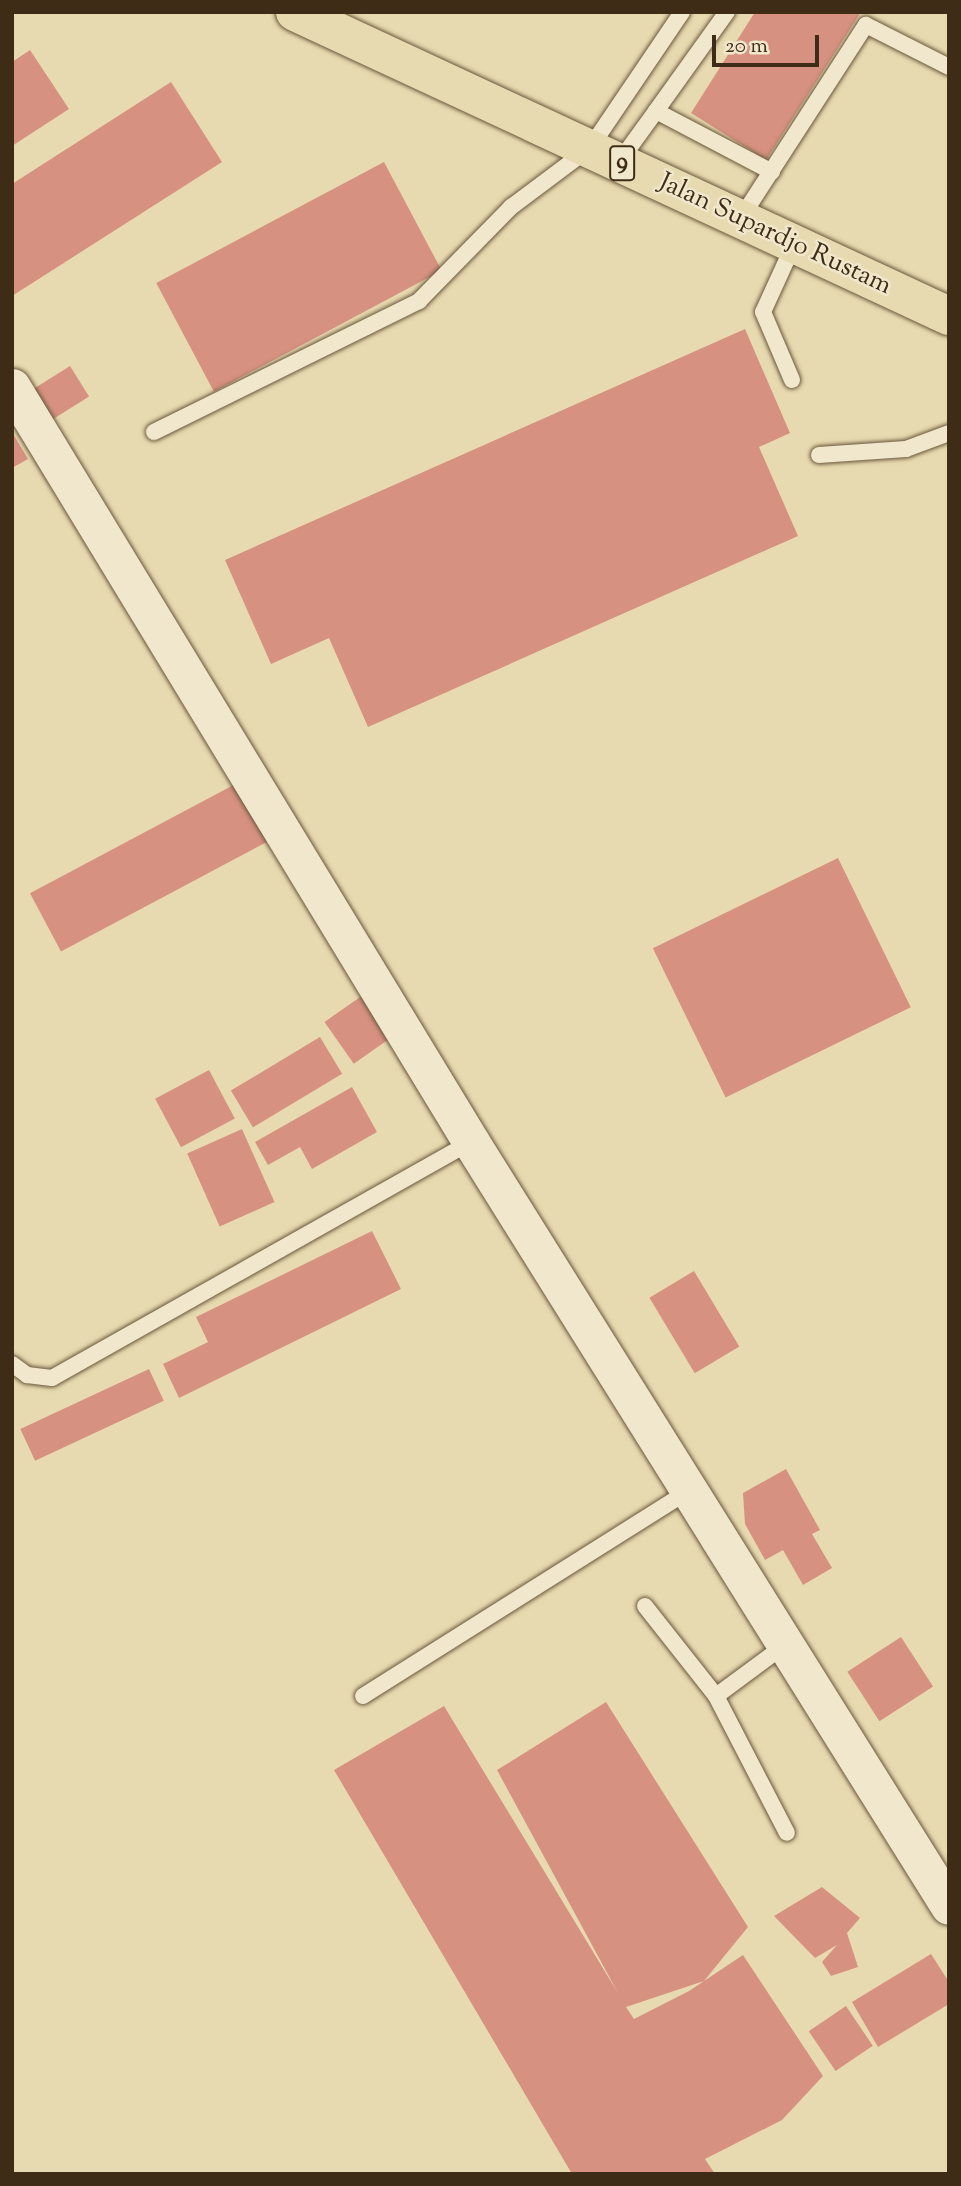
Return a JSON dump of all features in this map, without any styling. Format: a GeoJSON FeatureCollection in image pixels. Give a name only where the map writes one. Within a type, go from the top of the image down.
{"type":"FeatureCollection","features":[{"type":"Feature","properties":{"kind":"highway","name":"Jalan Supardjo Rustam"},"geometry":{"type":"LineString","coordinates":[[295,12],[949,316]]}},
{"type":"Feature","properties":{"kind":"street"},"geometry":{"type":"LineString","coordinates":[[12,387],[471,1142],[949,1906]]}},
{"type":"Feature","properties":{"kind":"lane"},"geometry":{"type":"LineString","coordinates":[[604,155],[682,12]]}},
{"type":"Feature","properties":{"kind":"lane"},"geometry":{"type":"LineString","coordinates":[[154,432],[419,301],[511,207],[604,155],[656,111],[727,12]]}},
{"type":"Feature","properties":{"kind":"lane"},"geometry":{"type":"LineString","coordinates":[[741,218],[870,19],[949,67]]}},
{"type":"Feature","properties":{"kind":"lane"},"geometry":{"type":"LineString","coordinates":[[656,111],[772,172]]}},
{"type":"Feature","properties":{"kind":"lane"},"geometry":{"type":"LineString","coordinates":[[792,380],[763,312],[794,244]]}},
{"type":"Feature","properties":{"kind":"lane"},"geometry":{"type":"LineString","coordinates":[[819,456],[906,449],[949,433]]}},
{"type":"Feature","properties":{"kind":"lane"},"geometry":{"type":"LineString","coordinates":[[12,1364],[27,1375],[52,1378],[471,1142]]}},
{"type":"Feature","properties":{"kind":"lane"},"geometry":{"type":"LineString","coordinates":[[363,1696],[690,1490]]}},
{"type":"Feature","properties":{"kind":"lane"},"geometry":{"type":"LineString","coordinates":[[645,1606],[716,1696],[786,1833]]}},
{"type":"Feature","properties":{"kind":"lane"},"geometry":{"type":"LineString","coordinates":[[716,1696],[785,1645]]}},
{"type":"Feature","properties":{"kind":"building"},"geometry":{"type":"Polygon","coordinates":[[[755,12],[861,12],[766,160],[691,113],[755,12]]]}},
{"type":"Feature","properties":{"kind":"building"},"geometry":{"type":"Polygon","coordinates":[[[30,50],[69,109],[12,146],[12,62],[30,50]]]}},
{"type":"Feature","properties":{"kind":"building"},"geometry":{"type":"Polygon","coordinates":[[[171,82],[222,162],[12,296],[12,184],[171,82]]]}},
{"type":"Feature","properties":{"kind":"building"},"geometry":{"type":"Polygon","coordinates":[[[384,162],[442,271],[214,392],[156,283],[384,162]]]}},
{"type":"Feature","properties":{"kind":"building"},"geometry":{"type":"Polygon","coordinates":[[[745,329],[790,433],[759,447],[798,536],[368,727],[329,638],[271,664],[225,560],[745,329]]]}},
{"type":"Feature","properties":{"kind":"building"},"geometry":{"type":"Polygon","coordinates":[[[70,366],[89,397],[50,421],[31,390],[70,366]]]}},
{"type":"Feature","properties":{"kind":"building"},"geometry":{"type":"Polygon","coordinates":[[[12,432],[28,459],[12,468],[12,432]]]}},
{"type":"Feature","properties":{"kind":"building"},"geometry":{"type":"Polygon","coordinates":[[[241,781],[272,839],[61,951],[30,893],[241,781]]]}},
{"type":"Feature","properties":{"kind":"building"},"geometry":{"type":"Polygon","coordinates":[[[838,858],[911,1007],[726,1098],[653,948],[838,858]]]}},
{"type":"Feature","properties":{"kind":"building"},"geometry":{"type":"Polygon","coordinates":[[[363,995],[392,1037],[354,1064],[324,1022],[363,995]]]}},
{"type":"Feature","properties":{"kind":"building"},"geometry":{"type":"Polygon","coordinates":[[[320,1037],[342,1074],[253,1127],[231,1091],[320,1037]]]}},
{"type":"Feature","properties":{"kind":"building"},"geometry":{"type":"Polygon","coordinates":[[[209,1070],[235,1119],[181,1147],[155,1099],[209,1070]]]}},
{"type":"Feature","properties":{"kind":"building"},"geometry":{"type":"Polygon","coordinates":[[[352,1087],[377,1132],[312,1169],[300,1147],[268,1165],[255,1142],[352,1087]]]}},
{"type":"Feature","properties":{"kind":"building"},"geometry":{"type":"Polygon","coordinates":[[[242,1129],[275,1202],[220,1226],[187,1153],[242,1129]]]}},
{"type":"Feature","properties":{"kind":"building"},"geometry":{"type":"Polygon","coordinates":[[[372,1231],[401,1289],[179,1398],[163,1364],[208,1342],[196,1317],[372,1231]]]}},
{"type":"Feature","properties":{"kind":"building"},"geometry":{"type":"Polygon","coordinates":[[[694,1271],[739,1346],[695,1373],[649,1298],[694,1271]]]}},
{"type":"Feature","properties":{"kind":"building"},"geometry":{"type":"Polygon","coordinates":[[[149,1369],[164,1401],[35,1461],[20,1429],[149,1369]]]}},
{"type":"Feature","properties":{"kind":"building"},"geometry":{"type":"Polygon","coordinates":[[[786,1469],[820,1530],[812,1534],[832,1568],[803,1585],[783,1550],[765,1560],[745,1524],[743,1493],[786,1469]]]}},
{"type":"Feature","properties":{"kind":"building"},"geometry":{"type":"Polygon","coordinates":[[[901,1637],[933,1686],[879,1721],[847,1672],[901,1637]]]}},
{"type":"Feature","properties":{"kind":"building"},"geometry":{"type":"Polygon","coordinates":[[[606,1702],[748,1927],[704,1981],[743,1955],[823,2076],[782,2120],[705,2159],[715,2174],[572,2174],[334,1770],[444,1706],[618,1993],[497,1770],[606,1702]],[[704,1981],[626,2007],[634,2019],[704,1981]]]}},
{"type":"Feature","properties":{"kind":"building"},"geometry":{"type":"Polygon","coordinates":[[[822,1887],[860,1918],[847,1933],[858,1967],[831,1976],[822,1962],[837,1945],[815,1958],[774,1916],[822,1887]]]}},
{"type":"Feature","properties":{"kind":"building"},"geometry":{"type":"Polygon","coordinates":[[[931,1954],[949,1982],[949,2004],[878,2047],[852,2002],[931,1954]]]}},
{"type":"Feature","properties":{"kind":"building"},"geometry":{"type":"Polygon","coordinates":[[[846,2006],[873,2046],[836,2071],[809,2031],[846,2006]]]}}]}
